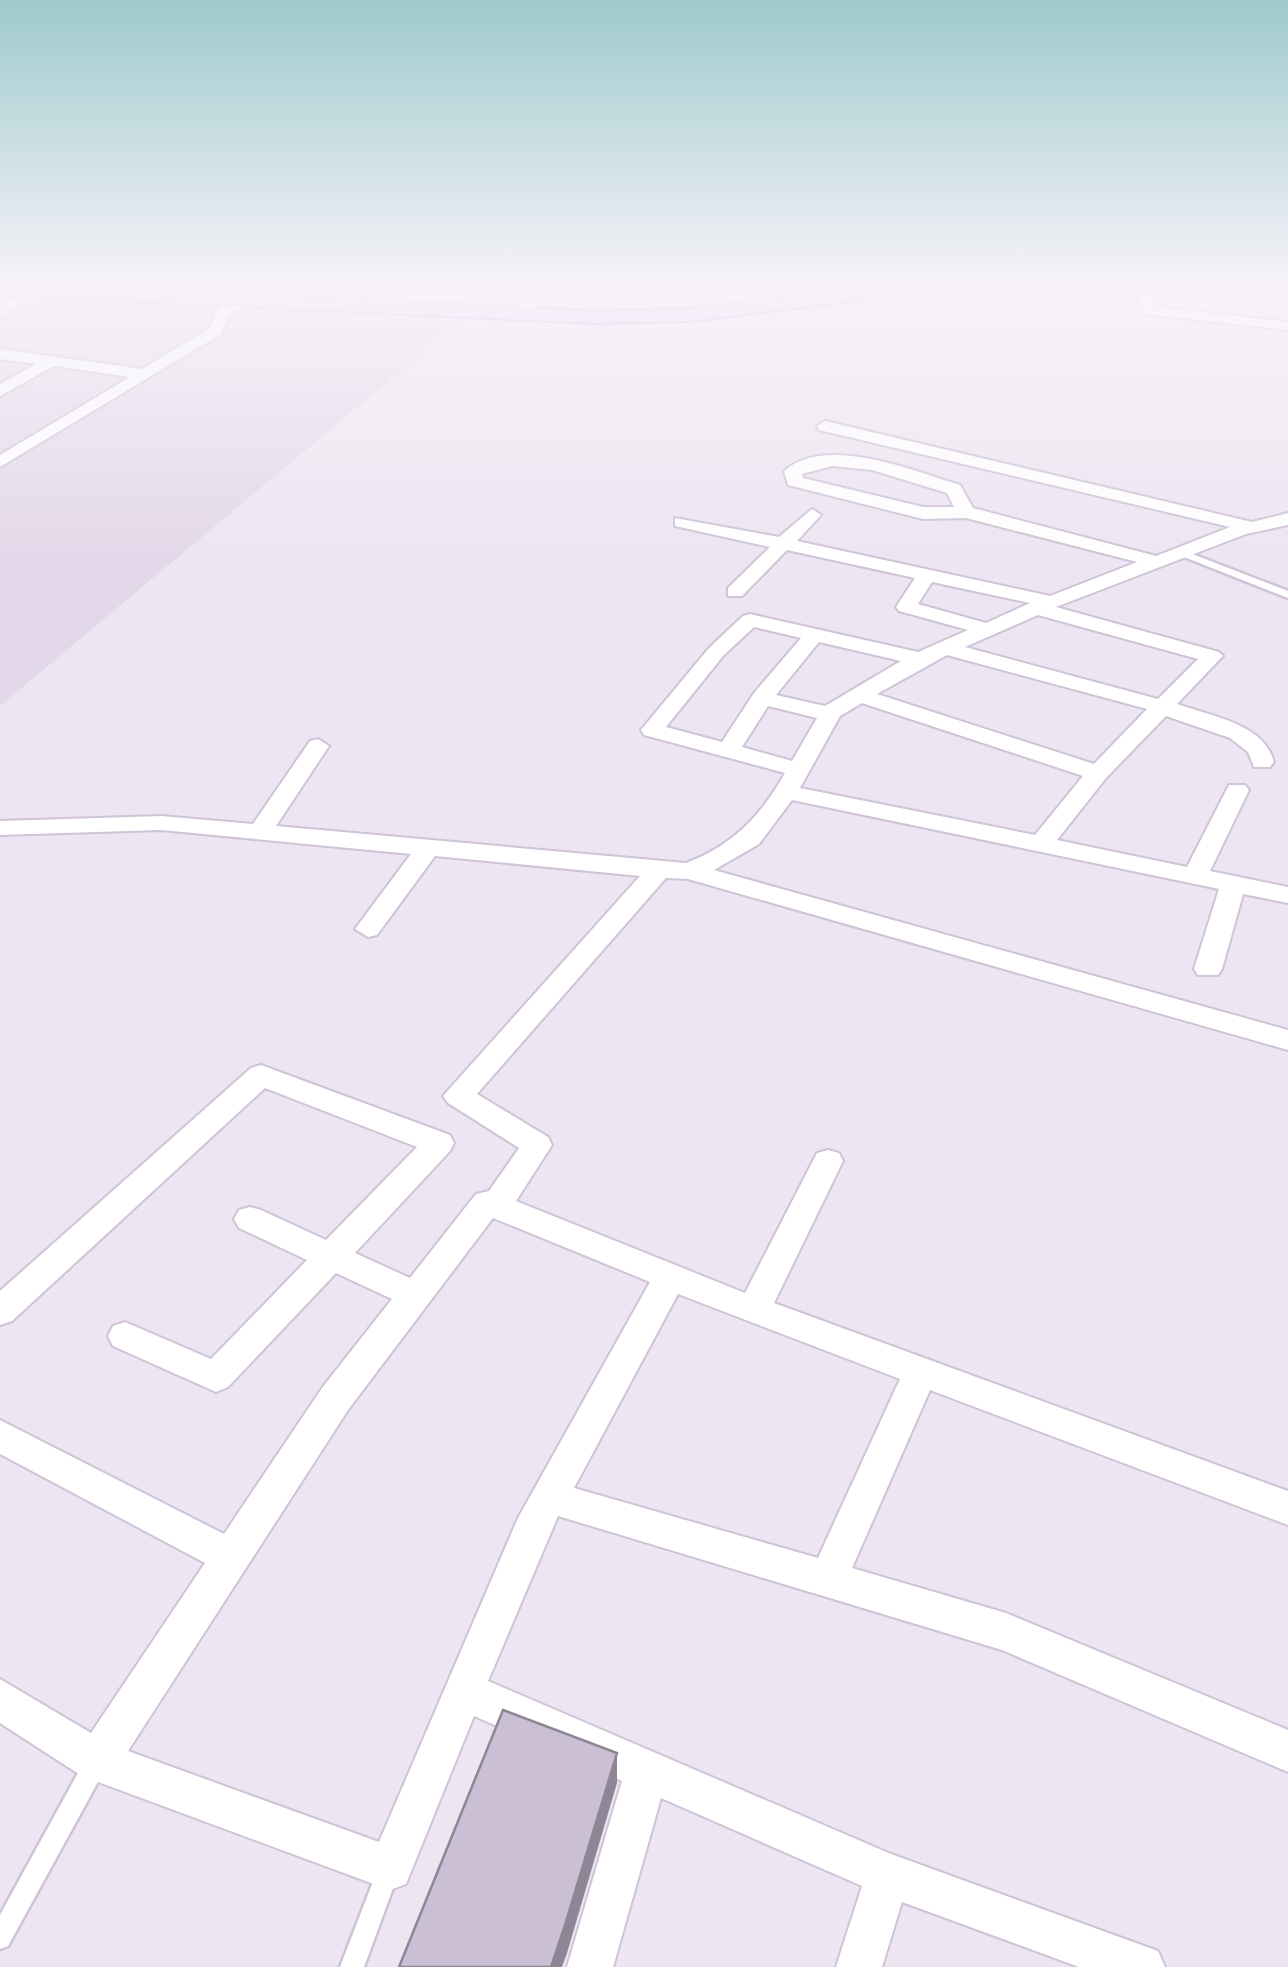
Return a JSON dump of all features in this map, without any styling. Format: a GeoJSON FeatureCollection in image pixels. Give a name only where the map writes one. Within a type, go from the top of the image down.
{"type":"FeatureCollection","features":[{"type":"Feature","properties":{"kind":"street"},"geometry":{"type":"LineString","coordinates":[[0,391],[28,375]]}},
{"type":"Feature","properties":{"kind":"street"},"geometry":{"type":"LineString","coordinates":[[0,462],[144,375]]}},
{"type":"Feature","properties":{"kind":"street"},"geometry":{"type":"LineString","coordinates":[[825,426],[1253,527]]}},
{"type":"Feature","properties":{"kind":"street"},"geometry":{"type":"LineString","coordinates":[[966,512],[954,489],[839,459],[812,460],[794,470],[794,480],[923,512],[966,512],[1158,562]]}},
{"type":"Feature","properties":{"kind":"street"},"geometry":{"type":"LineString","coordinates":[[736,592],[812,516]]}},
{"type":"Feature","properties":{"kind":"street"},"geometry":{"type":"LineString","coordinates":[[688,872],[721,859],[750,839],[792,781],[829,714],[859,695],[931,653],[1044,605],[1253,527],[1288,518]]}},
{"type":"Feature","properties":{"kind":"street"},"geometry":{"type":"LineString","coordinates":[[682,522],[927,575],[1044,605],[1212,656],[1098,773],[1040,844]]}},
{"type":"Feature","properties":{"kind":"street"},"geometry":{"type":"LineString","coordinates":[[927,575],[906,606],[986,629]]}},
{"type":"Feature","properties":{"kind":"street"},"geometry":{"type":"LineString","coordinates":[[1262,762],[1260,749],[1238,732],[1160,706],[931,653],[750,620],[716,652],[652,730],[728,751],[792,781],[1040,844],[1288,895]]}},
{"type":"Feature","properties":{"kind":"street"},"geometry":{"type":"LineString","coordinates":[[728,751],[762,698],[815,634]]}},
{"type":"Feature","properties":{"kind":"street"},"geometry":{"type":"LineString","coordinates":[[859,695],[1098,773]]}},
{"type":"Feature","properties":{"kind":"street"},"geometry":{"type":"LineString","coordinates":[[762,698],[829,714]]}},
{"type":"Feature","properties":{"kind":"street"},"geometry":{"type":"LineString","coordinates":[[260,832],[318,746]]}},
{"type":"Feature","properties":{"kind":"street"},"geometry":{"type":"LineString","coordinates":[[1195,876],[1237,790]]}},
{"type":"Feature","properties":{"kind":"street"},"geometry":{"type":"LineString","coordinates":[[0,828],[161,823],[688,872],[1288,1040]]}},
{"type":"Feature","properties":{"kind":"street"},"geometry":{"type":"LineString","coordinates":[[368,929],[428,848]]}},
{"type":"Feature","properties":{"kind":"street"},"geometry":{"type":"LineString","coordinates":[[496,1206],[537,1145],[458,1096],[658,870]]}},
{"type":"Feature","properties":{"kind":"street"},"geometry":{"type":"LineString","coordinates":[[1208,970],[1234,884]]}},
{"type":"Feature","properties":{"kind":"street"},"geometry":{"type":"LineString","coordinates":[[0,1311],[261,1076],[439,1142],[216,1376],[125,1336]]}},
{"type":"Feature","properties":{"kind":"street"},"geometry":{"type":"LineString","coordinates":[[754,1309],[828,1162]]}},
{"type":"Feature","properties":{"kind":"street"},"geometry":{"type":"LineString","coordinates":[[97,1760],[335,1399],[487,1202],[754,1309],[1288,1508]]}},
{"type":"Feature","properties":{"kind":"street"},"geometry":{"type":"LineString","coordinates":[[250,1220],[415,1295]]}},
{"type":"Feature","properties":{"kind":"street"},"geometry":{"type":"LineString","coordinates":[[0,1700],[97,1760],[390,1868],[531,1530],[671,1276]]}},
{"type":"Feature","properties":{"kind":"street"},"geometry":{"type":"LineString","coordinates":[[828,1580],[920,1371]]}},
{"type":"Feature","properties":{"kind":"street"},"geometry":{"type":"LineString","coordinates":[[0,1436],[231,1557]]}},
{"type":"Feature","properties":{"kind":"street"},"geometry":{"type":"LineString","coordinates":[[549,1497],[1006,1632],[1288,1751]]}},
{"type":"Feature","properties":{"kind":"street"},"geometry":{"type":"LineString","coordinates":[[464,1692],[888,1875],[1142,1967]]}},
{"type":"Feature","properties":{"kind":"street"},"geometry":{"type":"LineString","coordinates":[[590,1967],[647,1770]]}},
{"type":"Feature","properties":{"kind":"street"},"geometry":{"type":"LineString","coordinates":[[859,1967],[888,1875]]}},
{"type":"Feature","properties":{"kind":"lane"},"geometry":{"type":"LineString","coordinates":[[1182,553],[1288,595]]}},
{"type":"Feature","properties":{"kind":"lane"},"geometry":{"type":"LineString","coordinates":[[0,1938],[97,1760]]}},
{"type":"Feature","properties":{"kind":"lane"},"geometry":{"type":"LineString","coordinates":[[352,1967],[390,1868]]}},
{"type":"Feature","properties":{"kind":"shaded area"},"geometry":{"type":"Polygon","coordinates":[[[0,375],[396,375],[0,706],[0,375]]]}},
{"type":"Feature","properties":{"kind":"building"},"geometry":{"type":"Polygon","coordinates":[[[503,1710],[617,1753],[551,1967],[399,1967],[503,1710]]]}}]}
